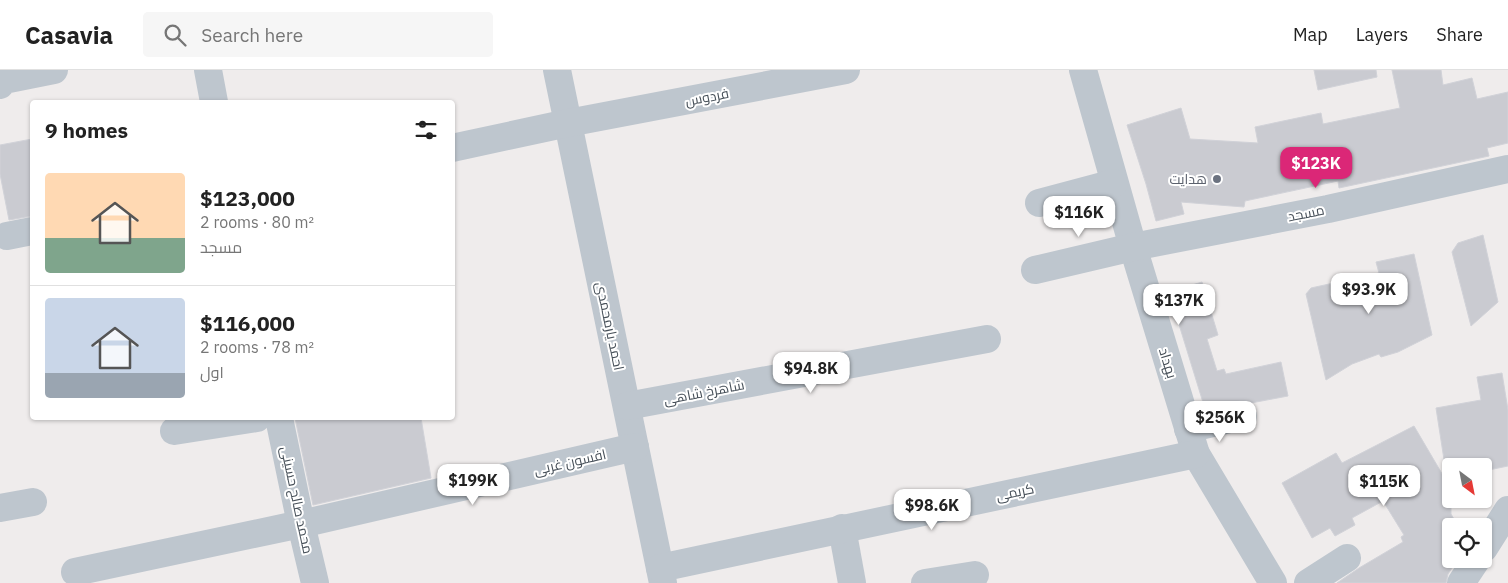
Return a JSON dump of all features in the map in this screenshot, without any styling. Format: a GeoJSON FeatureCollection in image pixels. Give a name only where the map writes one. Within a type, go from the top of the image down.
{"type":"FeatureCollection","features":[{"type":"Feature","properties":{"kind":"street"},"geometry":{"type":"LineString","coordinates":[[0,84],[4,80],[54,70]]}},
{"type":"Feature","properties":{"kind":"street"},"geometry":{"type":"LineString","coordinates":[[208,70],[214,100]]}},
{"type":"Feature","properties":{"kind":"street","name":"احمد یارمحمدی"},"geometry":{"type":"LineString","coordinates":[[558,70],[661,575]]}},
{"type":"Feature","properties":{"kind":"street","name":"فردوس"},"geometry":{"type":"LineString","coordinates":[[455,147],[568,123],[846,70]]}},
{"type":"Feature","properties":{"kind":"street","name":"بهداد"},"geometry":{"type":"LineString","coordinates":[[1083,70],[1133,248],[1192,441],[1273,583]]}},
{"type":"Feature","properties":{"kind":"street","name":"مسجد"},"geometry":{"type":"LineString","coordinates":[[1035,270],[1133,248],[1328,209],[1508,169]]}},
{"type":"Feature","properties":{"kind":"street"},"geometry":{"type":"LineString","coordinates":[[1039,203],[1114,183]]}},
{"type":"Feature","properties":{"kind":"street","name":"شاهرخ شاهی"},"geometry":{"type":"LineString","coordinates":[[627,406],[987,340]]}},
{"type":"Feature","properties":{"kind":"street","name":"کریمی"},"geometry":{"type":"LineString","coordinates":[[661,575],[1192,441],[1242,416]]}},
{"type":"Feature","properties":{"kind":"street"},"geometry":{"type":"LineString","coordinates":[[174,431],[244,420]]}},
{"type":"Feature","properties":{"kind":"street","name":"محمد صالح حسینی"},"geometry":{"type":"LineString","coordinates":[[279,420],[315,583]]}},
{"type":"Feature","properties":{"kind":"street","name":"افسون غربی"},"geometry":{"type":"LineString","coordinates":[[75,572],[301,524],[635,447]]}},
{"type":"Feature","properties":{"kind":"street"},"geometry":{"type":"LineString","coordinates":[[0,508],[33,502]]}},
{"type":"Feature","properties":{"kind":"street"},"geometry":{"type":"LineString","coordinates":[[1492,535],[1508,510]]}},
{"type":"Feature","properties":{"kind":"street"},"geometry":{"type":"LineString","coordinates":[[842,528],[852,583]]}},
{"type":"Feature","properties":{"kind":"street"},"geometry":{"type":"LineString","coordinates":[[1308,583],[1347,558]]}},
{"type":"Feature","properties":{"kind":"street"},"geometry":{"type":"LineString","coordinates":[[1462,583],[1471,568]]}},
{"type":"Feature","properties":{"kind":"street"},"geometry":{"type":"LineString","coordinates":[[926,583],[975,575]]}},
{"type":"Feature","properties":{"kind":"building"},"geometry":{"type":"Polygon","coordinates":[[[1314,70],[1376,70],[1377,77],[1318,90],[1314,70]]]}},
{"type":"Feature","properties":{"kind":"building"},"geometry":{"type":"Polygon","coordinates":[[[1392,70],[1441,70],[1443,85],[1472,78],[1477,99],[1508,92],[1508,143],[1487,148],[1489,156],[1339,188],[1338,181],[1245,201],[1244,207],[1181,202],[1184,214],[1156,221],[1127,125],[1181,108],[1190,139],[1258,143],[1255,127],[1321,113],[1323,124],[1400,108],[1392,70]]]}},
{"type":"Feature","properties":{"kind":"building"},"geometry":{"type":"Polygon","coordinates":[[[30,139],[30,216],[9,220],[0,174],[0,145],[30,139]]]}},
{"type":"Feature","properties":{"kind":"building"},"geometry":{"type":"Polygon","coordinates":[[[1483,235],[1498,302],[1471,326],[1452,252],[1458,243],[1483,235]]]}},
{"type":"Feature","properties":{"kind":"building"},"geometry":{"type":"Polygon","coordinates":[[[1414,254],[1432,335],[1398,352],[1381,357],[1379,354],[1352,364],[1326,380],[1306,294],[1311,288],[1379,273],[1376,262],[1414,254]]]}},
{"type":"Feature","properties":{"kind":"building"},"geometry":{"type":"Polygon","coordinates":[[[1202,282],[1218,335],[1207,339],[1217,371],[1224,369],[1226,374],[1281,362],[1288,396],[1251,403],[1239,401],[1205,409],[1169,292],[1202,282]]]}},
{"type":"Feature","properties":{"kind":"building"},"geometry":{"type":"Polygon","coordinates":[[[1502,373],[1508,410],[1508,466],[1492,469],[1492,458],[1444,458],[1436,408],[1481,400],[1477,377],[1502,373]]]}},
{"type":"Feature","properties":{"kind":"building"},"geometry":{"type":"Polygon","coordinates":[[[295,420],[421,420],[431,478],[313,505],[295,420]]]}},
{"type":"Feature","properties":{"kind":"building"},"geometry":{"type":"Polygon","coordinates":[[[1414,426],[1442,474],[1442,508],[1451,508],[1453,518],[1442,518],[1442,568],[1452,568],[1446,583],[1337,583],[1403,542],[1401,537],[1404,535],[1383,501],[1352,518],[1355,525],[1335,536],[1330,528],[1312,538],[1282,483],[1336,453],[1342,463],[1414,426]]]}},
{"type":"Feature","properties":{"kind":"place","name":"هدایت"},"geometry":{"type":"Point","coordinates":[1217,179]}}]}
